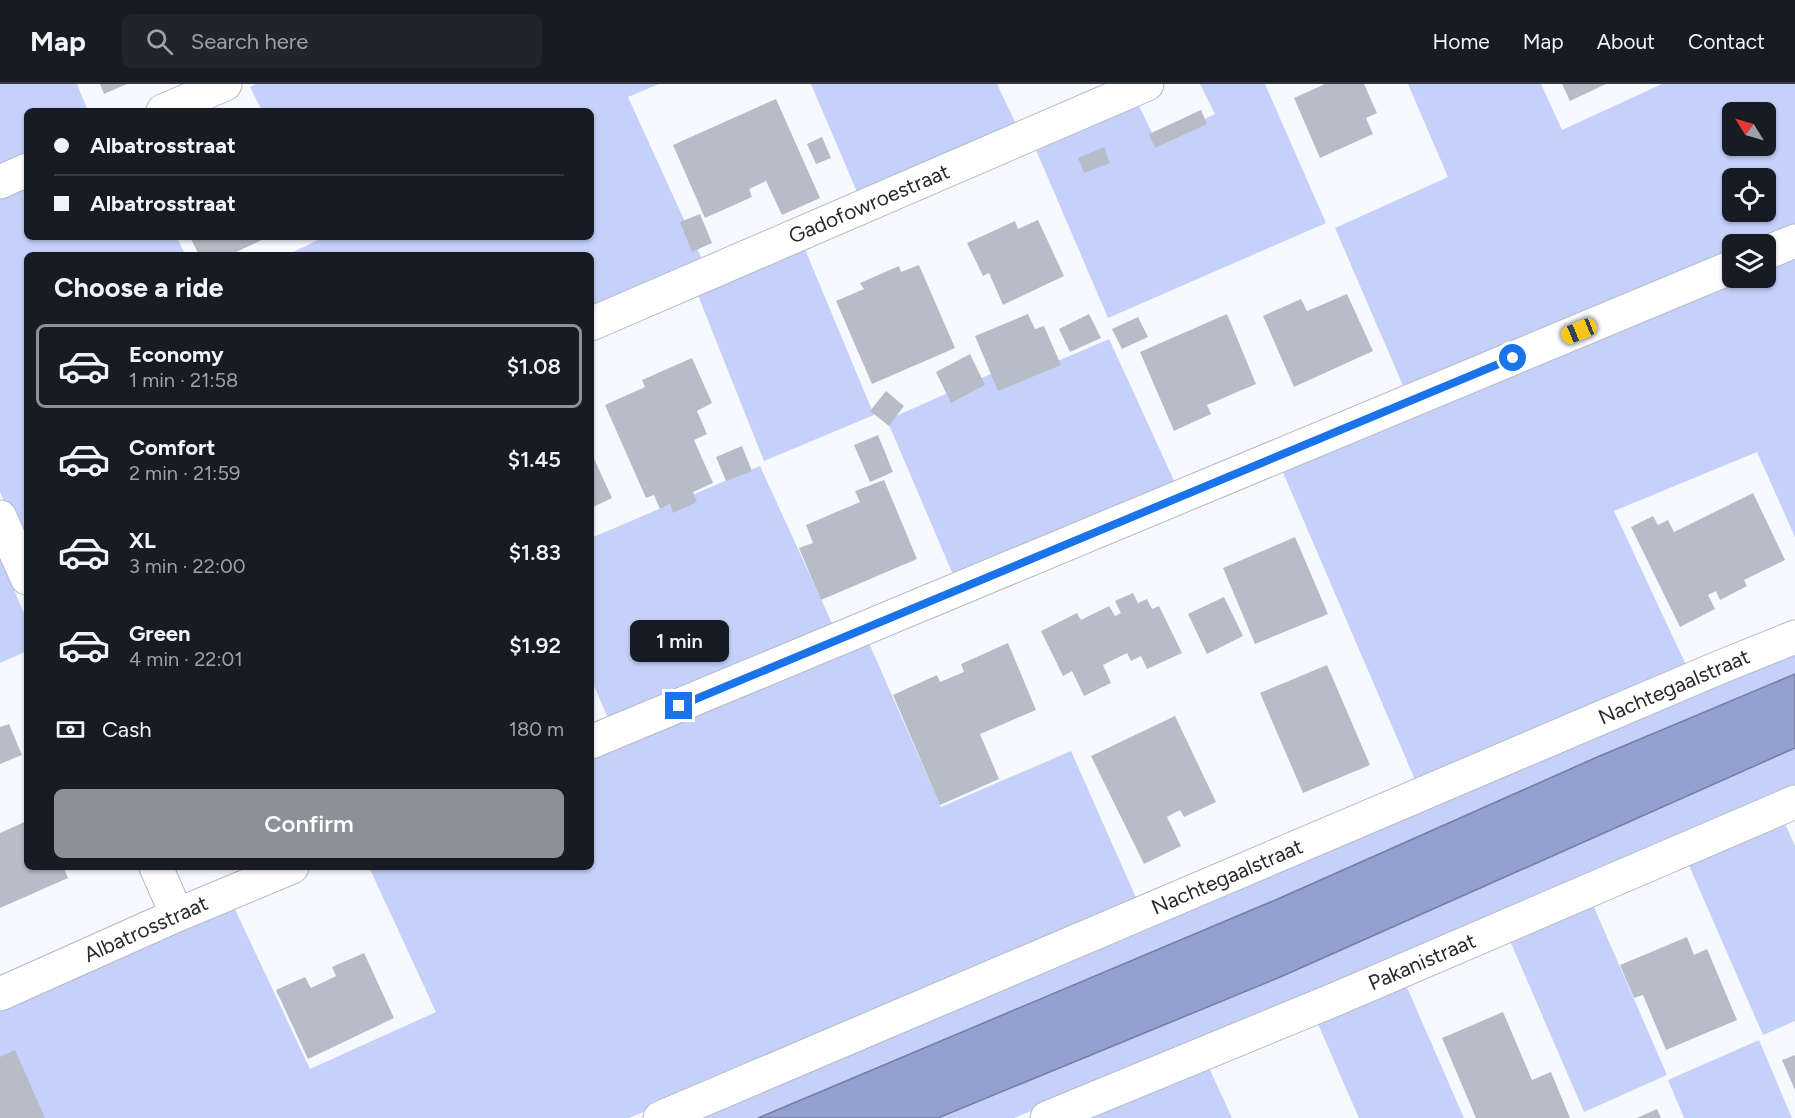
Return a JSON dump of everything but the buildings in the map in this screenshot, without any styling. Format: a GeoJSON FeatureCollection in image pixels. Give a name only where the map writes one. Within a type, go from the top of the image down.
{"type":"FeatureCollection","features":[{"type":"Feature","properties":{"kind":"street"},"geometry":{"type":"LineString","coordinates":[[170,108],[225,84]]}},
{"type":"Feature","properties":{"kind":"street","name":"Gadofowroestraat"},"geometry":{"type":"LineString","coordinates":[[594,323],[1147,84]]}},
{"type":"Feature","properties":{"kind":"street"},"geometry":{"type":"LineString","coordinates":[[0,182],[24,171]]}},
{"type":"Feature","properties":{"kind":"street"},"geometry":{"type":"LineString","coordinates":[[1776,249],[1795,241]]}},
{"type":"Feature","properties":{"kind":"street"},"geometry":{"type":"LineString","coordinates":[[594,741],[1722,271]]}},
{"type":"Feature","properties":{"kind":"street"},"geometry":{"type":"LineString","coordinates":[[0,517],[24,568]]}},
{"type":"Feature","properties":{"kind":"street","name":"Nachtegaalstraat"},"geometry":{"type":"LineString","coordinates":[[660,1118],[1696,677],[1795,637]]}},
{"type":"Feature","properties":{"kind":"street","name":"Pakanistraat"},"geometry":{"type":"LineString","coordinates":[[1047,1118],[1336,999],[1795,802]]}},
{"type":"Feature","properties":{"kind":"street"},"geometry":{"type":"LineString","coordinates":[[157,870],[177,915]]}},
{"type":"Feature","properties":{"kind":"street","name":"Albatrosstraat"},"geometry":{"type":"LineString","coordinates":[[0,994],[285,870]]}},
{"type":"Feature","properties":{"kind":"shaded area"},"geometry":{"type":"Polygon","coordinates":[[[0,84],[77,84],[87,108],[24,108],[24,161],[0,172],[0,84]]]}},
{"type":"Feature","properties":{"kind":"shaded area"},"geometry":{"type":"Polygon","coordinates":[[[256,84],[659,84],[628,97],[702,259],[594,307],[594,252],[293,252],[318,240],[594,240],[594,108],[260,108],[250,87],[256,84]]]}},
{"type":"Feature","properties":{"kind":"shaded area"},"geometry":{"type":"Polygon","coordinates":[[[811,84],[997,84],[1017,126],[857,192],[811,84]]]}},
{"type":"Feature","properties":{"kind":"shaded area"},"geometry":{"type":"Polygon","coordinates":[[[1200,84],[1265,84],[1326,223],[1108,318],[1036,150],[1138,104],[1156,141],[1215,114],[1200,84]]]}},
{"type":"Feature","properties":{"kind":"shaded area"},"geometry":{"type":"Polygon","coordinates":[[[1408,84],[1541,84],[1562,130],[1662,84],[1795,84],[1795,233],[1776,241],[1776,234],[1722,234],[1722,262],[1404,388],[1335,228],[1448,177],[1408,84]]]}},
{"type":"Feature","properties":{"kind":"shaded area"},"geometry":{"type":"Polygon","coordinates":[[[24,181],[24,240],[178,240],[184,252],[24,252],[24,535],[16,529],[0,492],[0,192],[24,181]]]}},
{"type":"Feature","properties":{"kind":"shaded area"},"geometry":{"type":"Polygon","coordinates":[[[804,247],[874,415],[764,461],[697,293],[804,247]]]}},
{"type":"Feature","properties":{"kind":"shaded area"},"geometry":{"type":"Polygon","coordinates":[[[1795,254],[1795,537],[1757,452],[1614,511],[1686,665],[1416,782],[1281,468],[1722,285],[1722,288],[1776,288],[1776,262],[1795,254]]]}},
{"type":"Feature","properties":{"kind":"shaded area"},"geometry":{"type":"Polygon","coordinates":[[[1109,339],[1177,487],[954,577],[887,420],[995,372],[1002,385],[1109,339]]]}},
{"type":"Feature","properties":{"kind":"shaded area"},"geometry":{"type":"Polygon","coordinates":[[[760,466],[836,632],[612,727],[594,686],[594,537],[760,466]]]}},
{"type":"Feature","properties":{"kind":"shaded area"},"geometry":{"type":"Polygon","coordinates":[[[0,557],[24,613],[24,652],[0,663],[0,557]]]}},
{"type":"Feature","properties":{"kind":"shaded area"},"geometry":{"type":"Polygon","coordinates":[[[868,641],[941,807],[1071,751],[1138,902],[629,1118],[0,1118],[0,1006],[232,903],[310,1069],[436,1012],[370,870],[594,870],[594,757],[868,641]]]}},
{"type":"Feature","properties":{"kind":"shaded area"},"geometry":{"type":"Polygon","coordinates":[[[1795,645],[1795,674],[1595,758],[1280,898],[758,1118],[684,1118],[1795,645]]]}},
{"type":"Feature","properties":{"kind":"shaded area"},"geometry":{"type":"Polygon","coordinates":[[[1795,674],[1795,748],[1278,978],[938,1118],[758,1118],[1280,898],[1595,758],[1795,674]]]}},
{"type":"Feature","properties":{"kind":"shaded area"},"geometry":{"type":"Polygon","coordinates":[[[1795,748],[1795,785],[1235,1027],[1014,1118],[938,1118],[1278,978],[1795,748]]]}},
{"type":"Feature","properties":{"kind":"shaded area"},"geometry":{"type":"Polygon","coordinates":[[[1783,819],[1795,846],[1795,1021],[1763,1035],[1687,861],[1783,819]]]}},
{"type":"Feature","properties":{"kind":"shaded area"},"geometry":{"type":"Polygon","coordinates":[[[1590,898],[1667,1075],[1584,1112],[1507,934],[1590,898]]]}},
{"type":"Feature","properties":{"kind":"shaded area"},"geometry":{"type":"Polygon","coordinates":[[[1402,976],[1464,1118],[1359,1118],[1314,1015],[1402,976]]]}},
{"type":"Feature","properties":{"kind":"shaded area"},"geometry":{"type":"Polygon","coordinates":[[[1759,1040],[1792,1118],[1684,1118],[1668,1080],[1759,1040]]]}},
{"type":"Feature","properties":{"kind":"shaded area"},"geometry":{"type":"Polygon","coordinates":[[[1205,1059],[1232,1118],[1077,1118],[1205,1059]]]}},
{"type":"Feature","properties":{"kind":"route"},"geometry":{"type":"LineString","coordinates":[[679,706],[1513,358]]}}]}
